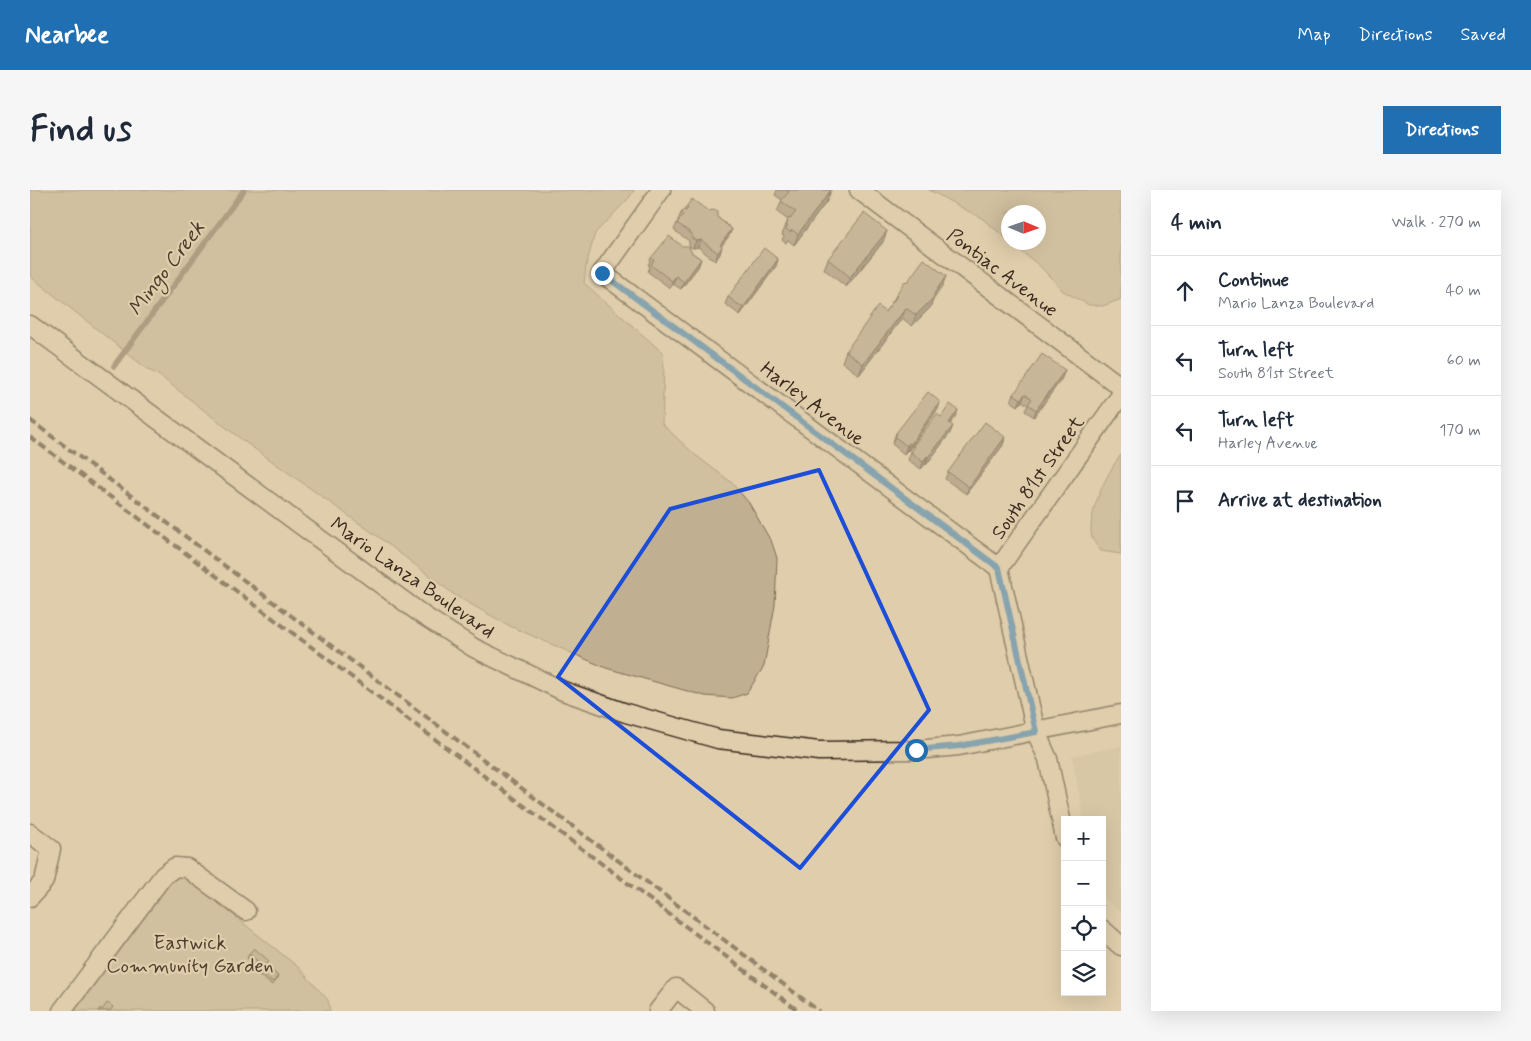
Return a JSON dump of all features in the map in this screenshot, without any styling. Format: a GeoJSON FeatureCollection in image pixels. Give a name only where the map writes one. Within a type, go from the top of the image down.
{"type":"FeatureCollection","features":[{"type":"Feature","properties":{"kind":"street","name":"Harley Avenue"},"geometry":{"type":"LineString","coordinates":[[661,190],[602,273],[999,568]]}},
{"type":"Feature","properties":{"kind":"street","name":"Pontiac Avenue"},"geometry":{"type":"LineString","coordinates":[[860,190],[1121,387]]}},
{"type":"Feature","properties":{"kind":"street","name":"Mario Lanza Boulevard"},"geometry":{"type":"LineString","coordinates":[[30,325],[424,616],[474,648],[563,691],[626,714],[718,738],[819,751],[916,750],[959,746],[1121,714]]}},
{"type":"Feature","properties":{"kind":"street","name":"South 81st Street"},"geometry":{"type":"LineString","coordinates":[[1061,819],[1048,758],[1036,732],[999,568],[1121,395]]}},
{"type":"Feature","properties":{"kind":"street"},"geometry":{"type":"LineString","coordinates":[[30,833],[51,849],[44,881],[30,897]]}},
{"type":"Feature","properties":{"kind":"street"},"geometry":{"type":"LineString","coordinates":[[62,1011],[163,876],[175,867],[187,868],[246,911]]}},
{"type":"Feature","properties":{"kind":"street"},"geometry":{"type":"LineString","coordinates":[[1106,933],[1121,946]]}},
{"type":"Feature","properties":{"kind":"street"},"geometry":{"type":"LineString","coordinates":[[658,1011],[676,988],[705,1011]]}},
{"type":"Feature","properties":{"kind":"highlighted area"},"geometry":{"type":"Polygon","coordinates":[[[819,470],[929,710],[800,868],[558,677],[670,509],[819,470]]]}},
{"type":"Feature","properties":{"kind":"shaded area"},"geometry":{"type":"Polygon","coordinates":[[[1121,746],[1121,912],[1106,900],[1106,816],[1083,816],[1072,756],[1121,746]]]}},
{"type":"Feature","properties":{"kind":"green space"},"geometry":{"type":"Polygon","coordinates":[[[30,190],[634,190],[629,198],[595,233],[586,266],[584,283],[662,352],[664,367],[662,424],[694,454],[731,482],[749,503],[772,543],[777,558],[775,605],[764,666],[747,693],[732,698],[705,696],[606,668],[510,626],[456,596],[380,538],[241,439],[160,376],[147,369],[30,276],[30,190]]]}},
{"type":"Feature","properties":{"kind":"green space"},"geometry":{"type":"Polygon","coordinates":[[[929,190],[1121,190],[1121,299],[1103,306],[1089,305],[1063,291],[1041,267],[1020,250],[1046,250],[1046,205],[1001,205],[1001,234],[983,219],[929,190]]]}},
{"type":"Feature","properties":{"kind":"green space"},"geometry":{"type":"Polygon","coordinates":[[[1121,455],[1121,554],[1101,551],[1092,538],[1091,529],[1092,518],[1099,495],[1121,455]]]}},
{"type":"Feature","properties":{"kind":"green space","name":"Eastwick Community Garden"},"geometry":{"type":"Polygon","coordinates":[[[183,875],[298,967],[328,1000],[330,1011],[75,1011],[173,880],[183,875]]]}},
{"type":"Feature","properties":{"kind":"building"},"geometry":{"type":"Polygon","coordinates":[[[786,190],[831,190],[798,234],[786,229],[788,226],[786,225],[787,221],[796,212],[781,201],[789,192],[786,190]]]}},
{"type":"Feature","properties":{"kind":"building"},"geometry":{"type":"Polygon","coordinates":[[[692,199],[708,211],[714,210],[717,212],[717,217],[732,229],[720,245],[722,247],[718,253],[701,240],[696,241],[692,238],[692,234],[677,223],[683,215],[681,213],[684,210],[686,211],[688,208],[686,207],[692,199]]]}},
{"type":"Feature","properties":{"kind":"building"},"geometry":{"type":"Polygon","coordinates":[[[864,213],[887,231],[850,277],[828,259],[864,213]]]}},
{"type":"Feature","properties":{"kind":"building"},"geometry":{"type":"Polygon","coordinates":[[[669,236],[682,246],[690,248],[691,252],[701,259],[684,282],[676,276],[672,281],[651,265],[654,260],[651,258],[669,236]]]}},
{"type":"Feature","properties":{"kind":"building"},"geometry":{"type":"Polygon","coordinates":[[[764,248],[778,259],[743,308],[728,297],[764,248]]]}},
{"type":"Feature","properties":{"kind":"building"},"geometry":{"type":"Polygon","coordinates":[[[924,259],[946,276],[934,297],[916,315],[906,308],[863,364],[846,351],[878,306],[885,312],[897,296],[904,282],[908,281],[924,259]]]}},
{"type":"Feature","properties":{"kind":"building"},"geometry":{"type":"Polygon","coordinates":[[[1042,354],[1065,370],[1036,410],[1028,404],[1032,399],[1025,394],[1021,399],[1014,394],[1042,354]]]}},
{"type":"Feature","properties":{"kind":"building"},"geometry":{"type":"Polygon","coordinates":[[[928,392],[940,402],[911,444],[909,443],[907,446],[895,437],[896,433],[928,392]]]}},
{"type":"Feature","properties":{"kind":"building"},"geometry":{"type":"Polygon","coordinates":[[[950,404],[958,410],[949,423],[953,426],[923,462],[911,452],[913,446],[937,414],[941,417],[950,404]]]}},
{"type":"Feature","properties":{"kind":"building"},"geometry":{"type":"Polygon","coordinates":[[[985,422],[1005,437],[969,487],[948,472],[985,422]]]}},
{"type":"Feature","properties":{"kind":"building"},"geometry":{"type":"Polygon","coordinates":[[[254,948],[269,961],[261,971],[257,968],[261,964],[249,954],[254,948]]]}},
{"type":"Feature","properties":{"kind":"building"},"geometry":{"type":"Polygon","coordinates":[[[266,966],[278,976],[273,982],[261,972],[266,966]]]}},
{"type":"Feature","properties":{"kind":"building"},"geometry":{"type":"Polygon","coordinates":[[[107,1003],[113,1007],[110,1011],[98,1011],[100,1008],[102,1010],[107,1003]]]}},
{"type":"Feature","properties":{"kind":"waterway","name":"Mingo Creek"},"geometry":{"type":"LineString","coordinates":[[114,366],[244,190]]}},
{"type":"Feature","properties":{"kind":"railway"},"geometry":{"type":"LineString","coordinates":[[30,420],[819,1011]]}},
{"type":"Feature","properties":{"kind":"railway"},"geometry":{"type":"LineString","coordinates":[[30,437],[799,1011]]}},
{"type":"Feature","properties":{"kind":"route"},"geometry":{"type":"LineString","coordinates":[[602,273],[999,568],[1036,732],[959,746],[916,750]]}}]}
